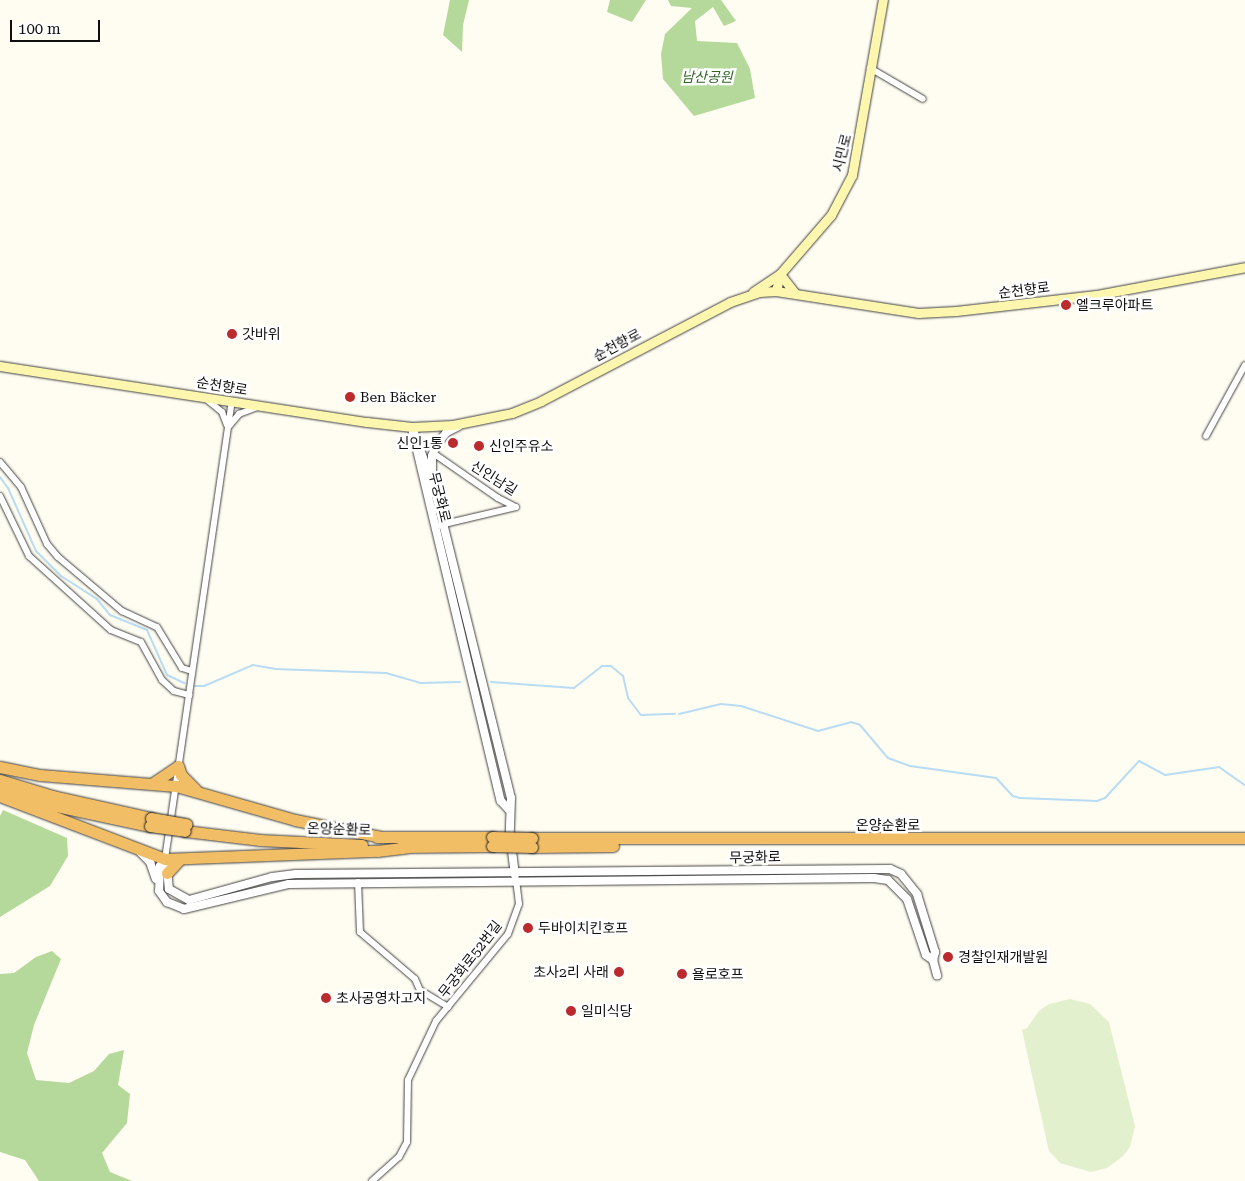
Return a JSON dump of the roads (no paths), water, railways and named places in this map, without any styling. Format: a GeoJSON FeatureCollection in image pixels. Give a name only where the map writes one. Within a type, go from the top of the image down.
{"type":"FeatureCollection","features":[{"type":"Feature","properties":{"kind":"highway"},"geometry":{"type":"LineString","coordinates":[[149,785],[170,775],[178,766],[181,775],[199,792]]}},
{"type":"Feature","properties":{"kind":"highway"},"geometry":{"type":"LineString","coordinates":[[0,767],[40,775],[176,786],[295,820],[382,837]]}},
{"type":"Feature","properties":{"kind":"highway"},"geometry":{"type":"LineString","coordinates":[[0,780],[151,822]]}},
{"type":"Feature","properties":{"kind":"highway"},"geometry":{"type":"LineString","coordinates":[[0,790],[47,804],[185,828]]}},
{"type":"Feature","properties":{"kind":"highway"},"geometry":{"type":"LineString","coordinates":[[0,796],[139,852],[165,859],[179,860],[377,851],[408,847]]}},
{"type":"Feature","properties":{"kind":"highway","name":"온양순환로"},"geometry":{"type":"LineString","coordinates":[[185,828],[288,835],[492,842]]}},
{"type":"Feature","properties":{"kind":"highway","name":"온양순환로"},"geometry":{"type":"LineString","coordinates":[[185,828],[284,842],[408,847],[492,842]]}},
{"type":"Feature","properties":{"kind":"highway","name":"온양순환로"},"geometry":{"type":"LineString","coordinates":[[532,842],[1245,838]]}},
{"type":"Feature","properties":{"kind":"highway"},"geometry":{"type":"LineString","coordinates":[[492,842],[532,842]]}},
{"type":"Feature","properties":{"kind":"highway","name":"온양순환로"},"geometry":{"type":"LineString","coordinates":[[532,842],[1245,846]]}},
{"type":"Feature","properties":{"kind":"highway"},"geometry":{"type":"LineString","coordinates":[[167,873],[179,860]]}},
{"type":"Feature","properties":{"kind":"main road","name":"시민로"},"geometry":{"type":"LineString","coordinates":[[776,291],[780,274],[831,215],[852,174],[883,0]]}},
{"type":"Feature","properties":{"kind":"main road","name":"순천향로"},"geometry":{"type":"LineString","coordinates":[[0,366],[232,402],[412,427],[465,423],[512,413],[541,401],[749,295],[776,291],[918,313],[956,311],[1096,295],[1245,267]]}},
{"type":"Feature","properties":{"kind":"main road"},"geometry":{"type":"LineString","coordinates":[[749,295],[780,274],[797,295]]}},
{"type":"Feature","properties":{"kind":"street"},"geometry":{"type":"LineString","coordinates":[[870,68],[923,99]]}},
{"type":"Feature","properties":{"kind":"street"},"geometry":{"type":"LineString","coordinates":[[1206,436],[1245,366]]}},
{"type":"Feature","properties":{"kind":"street"},"geometry":{"type":"LineString","coordinates":[[202,397],[222,412],[228,427]]}},
{"type":"Feature","properties":{"kind":"street"},"geometry":{"type":"LineString","coordinates":[[157,883],[165,859],[232,402]]}},
{"type":"Feature","properties":{"kind":"street"},"geometry":{"type":"LineString","coordinates":[[228,427],[239,414],[262,406]]}},
{"type":"Feature","properties":{"kind":"street"},"geometry":{"type":"LineString","coordinates":[[435,491],[431,470],[433,453],[442,438],[465,423]]}},
{"type":"Feature","properties":{"kind":"street","name":"무궁화로"},"geometry":{"type":"LineString","coordinates":[[412,427],[435,491],[444,524],[511,798],[509,810],[516,879],[888,880],[907,899],[926,955],[933,960]]}},
{"type":"Feature","properties":{"kind":"street","name":"무궁화로"},"geometry":{"type":"LineString","coordinates":[[412,427],[434,526],[501,801],[509,810]]}},
{"type":"Feature","properties":{"kind":"street","name":"신인남길"},"geometry":{"type":"LineString","coordinates":[[433,453],[498,498],[516,506],[444,524]]}},
{"type":"Feature","properties":{"kind":"street"},"geometry":{"type":"LineString","coordinates":[[0,462],[21,487],[47,544],[58,557],[122,611],[157,627],[182,668],[192,671]]}},
{"type":"Feature","properties":{"kind":"street"},"geometry":{"type":"LineString","coordinates":[[0,496],[30,556],[111,630],[141,642],[162,680],[174,691],[189,695]]}},
{"type":"Feature","properties":{"kind":"street"},"geometry":{"type":"LineString","coordinates":[[434,526],[444,524]]}},
{"type":"Feature","properties":{"kind":"street"},"geometry":{"type":"LineString","coordinates":[[139,852],[152,865],[163,898],[184,910],[273,886],[358,882],[516,879]]}},
{"type":"Feature","properties":{"kind":"street"},"geometry":{"type":"LineString","coordinates":[[165,859],[169,889],[189,900],[265,878],[296,874],[514,870]]}},
{"type":"Feature","properties":{"kind":"street","name":"무궁화로"},"geometry":{"type":"LineString","coordinates":[[514,870],[890,869],[901,874],[914,886],[935,952],[933,960],[937,975]]}},
{"type":"Feature","properties":{"kind":"street","name":"무궁화로52번길"},"geometry":{"type":"LineString","coordinates":[[372,1181],[399,1157],[407,1142],[408,1080],[436,1021],[508,934],[519,904],[516,879]]}},
{"type":"Feature","properties":{"kind":"street"},"geometry":{"type":"LineString","coordinates":[[358,882],[360,932],[416,979],[420,990],[448,1007]]}},
{"type":"Feature","properties":{"kind":"waterway"},"geometry":{"type":"LineString","coordinates":[[0,477],[8,488],[36,551],[61,576],[97,599],[110,615],[147,630],[167,675],[184,683]]}},
{"type":"Feature","properties":{"kind":"waterway"},"geometry":{"type":"LineString","coordinates":[[195,686],[204,686],[253,665],[275,669],[386,673],[420,683],[460,682]]}},
{"type":"Feature","properties":{"kind":"waterway"},"geometry":{"type":"LineString","coordinates":[[491,682],[574,688],[602,666],[611,666],[623,676],[628,698],[641,715],[675,714]]}},
{"type":"Feature","properties":{"kind":"waterway"},"geometry":{"type":"LineString","coordinates":[[679,714],[721,704],[741,706],[818,731],[851,722],[860,725],[888,758],[910,766],[996,778],[1013,796],[1020,798],[1097,801],[1105,798],[1139,761],[1165,775],[1219,767],[1245,785]]}},
{"type":"Feature","properties":{"kind":"place","name":"엘크루아파트"},"geometry":{"type":"Point","coordinates":[1066,305]}},
{"type":"Feature","properties":{"kind":"place","name":"갓바위"},"geometry":{"type":"Point","coordinates":[232,334]}},
{"type":"Feature","properties":{"kind":"place","name":"Ben Bäcker"},"geometry":{"type":"Point","coordinates":[350,397]}},
{"type":"Feature","properties":{"kind":"place","name":"신인1통"},"geometry":{"type":"Point","coordinates":[453,443]}},
{"type":"Feature","properties":{"kind":"place","name":"신인주유소"},"geometry":{"type":"Point","coordinates":[479,446]}},
{"type":"Feature","properties":{"kind":"place","name":"두바이치킨호프"},"geometry":{"type":"Point","coordinates":[528,928]}},
{"type":"Feature","properties":{"kind":"place","name":"경찰인재개발원"},"geometry":{"type":"Point","coordinates":[948,957]}},
{"type":"Feature","properties":{"kind":"place","name":"초사2리 사래"},"geometry":{"type":"Point","coordinates":[619,972]}},
{"type":"Feature","properties":{"kind":"place","name":"욜로호프"},"geometry":{"type":"Point","coordinates":[682,974]}},
{"type":"Feature","properties":{"kind":"place","name":"초사공영차고지"},"geometry":{"type":"Point","coordinates":[326,998]}},
{"type":"Feature","properties":{"kind":"place","name":"일미식당"},"geometry":{"type":"Point","coordinates":[571,1011]}},
{"type":"Feature","properties":{"kind":"park label","name":"남산공원"},"geometry":{"type":"Point","coordinates":[707,77]}}]}
